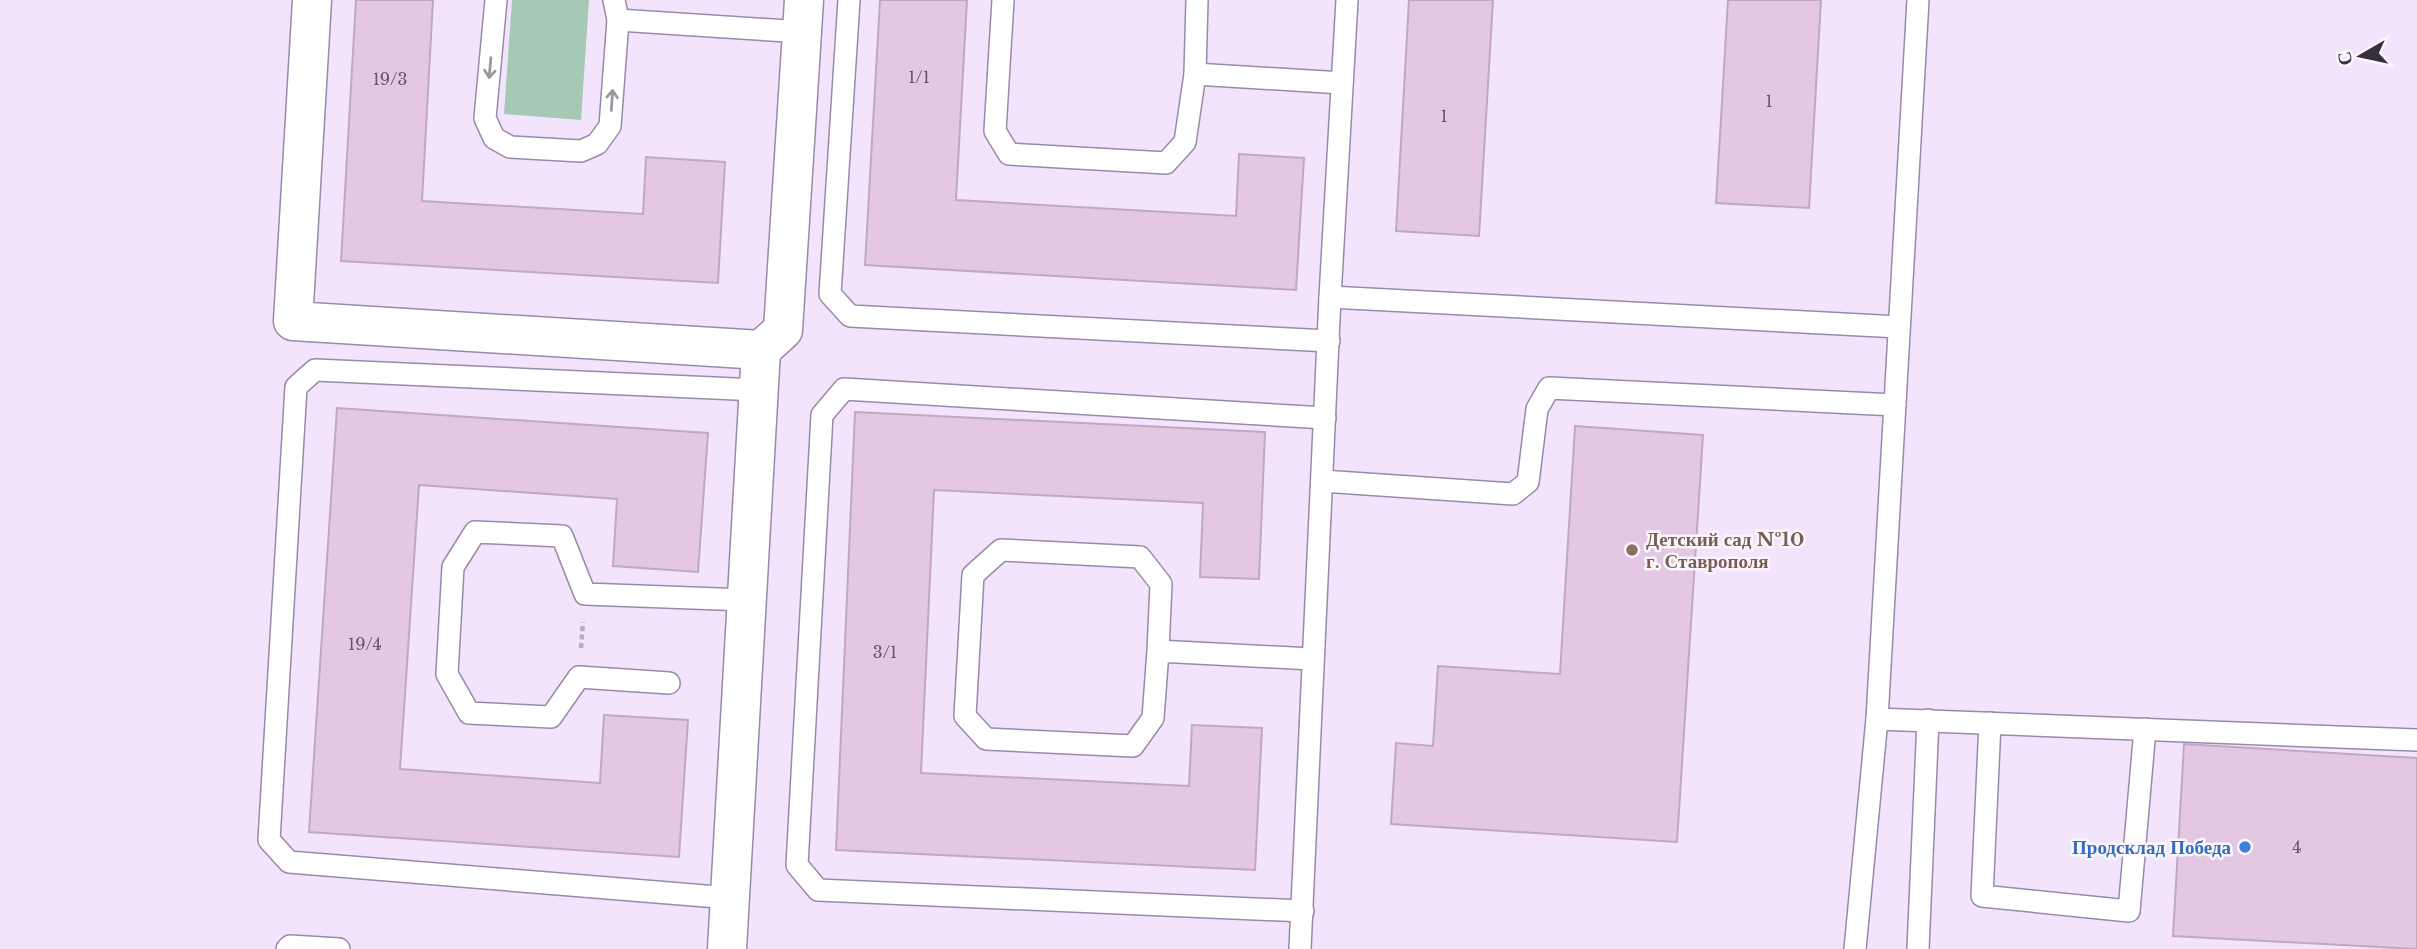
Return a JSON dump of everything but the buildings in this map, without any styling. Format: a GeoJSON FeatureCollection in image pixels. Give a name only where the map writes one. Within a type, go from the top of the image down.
{"type":"FeatureCollection","features":[{"type":"Feature","properties":{"kind":"street"},"geometry":{"type":"LineString","coordinates":[[313,0],[293,321],[761,350]]}},
{"type":"Feature","properties":{"kind":"street"},"geometry":{"type":"LineString","coordinates":[[727,949],[761,350],[783,330],[803,16]]}},
{"type":"Feature","properties":{"kind":"lane"},"geometry":{"type":"LineString","coordinates":[[496,0],[485,118],[494,138],[510,147],[581,151],[597,144],[610,126],[616,10],[803,16]]}},
{"type":"Feature","properties":{"kind":"lane"},"geometry":{"type":"LineString","coordinates":[[849,0],[830,294],[850,316],[1329,341]]}},
{"type":"Feature","properties":{"kind":"lane"},"geometry":{"type":"LineString","coordinates":[[1003,0],[995,131],[1009,154],[1167,163],[1185,142],[1195,74],[1198,0]]}},
{"type":"Feature","properties":{"kind":"lane"},"geometry":{"type":"LineString","coordinates":[[1300,949],[1312,659],[1347,0]]}},
{"type":"Feature","properties":{"kind":"lane"},"geometry":{"type":"LineString","coordinates":[[1855,949],[1877,719],[1917,0]]}},
{"type":"Feature","properties":{"kind":"lane"},"geometry":{"type":"LineString","coordinates":[[1195,74],[1342,83]]}},
{"type":"Feature","properties":{"kind":"lane"},"geometry":{"type":"LineString","coordinates":[[1330,297],[1899,327]]}},
{"type":"Feature","properties":{"kind":"lane"},"geometry":{"type":"LineString","coordinates":[[730,898],[289,862],[269,841],[296,387],[315,370],[758,390]]}},
{"type":"Feature","properties":{"kind":"lane"},"geometry":{"type":"LineString","coordinates":[[1303,911],[818,890],[797,865],[822,415],[844,388],[1325,418]]}},
{"type":"Feature","properties":{"kind":"lane"},"geometry":{"type":"LineString","coordinates":[[1322,481],[1513,494],[1528,482],[1537,408],[1549,388],[1895,405]]}},
{"type":"Feature","properties":{"kind":"lane"},"geometry":{"type":"LineString","coordinates":[[669,682],[579,677],[551,717],[469,713],[447,674],[453,567],[475,532],[562,536],[585,594],[746,600]]}},
{"type":"Feature","properties":{"kind":"lane"},"geometry":{"type":"LineString","coordinates":[[1001,550],[1140,557],[1161,584],[1158,652],[1153,718],[1133,746],[986,738],[965,716],[973,575],[1001,550]]}},
{"type":"Feature","properties":{"kind":"lane"},"geometry":{"type":"LineString","coordinates":[[1158,652],[1312,659]]}},
{"type":"Feature","properties":{"kind":"lane"},"geometry":{"type":"LineString","coordinates":[[1877,719],[2417,740]]}},
{"type":"Feature","properties":{"kind":"lane"},"geometry":{"type":"LineString","coordinates":[[1918,949],[1928,720]]}},
{"type":"Feature","properties":{"kind":"lane"},"geometry":{"type":"LineString","coordinates":[[1990,723],[1982,896],[2129,911],[2145,729]]}},
{"type":"Feature","properties":{"kind":"lane"},"geometry":{"type":"LineString","coordinates":[[287,949],[290,946],[339,949]]}},
{"type":"Feature","properties":{"kind":"path"},"geometry":{"type":"LineString","coordinates":[[579,677],[585,594]]}},
{"type":"Feature","properties":{"kind":"green space"},"geometry":{"type":"Polygon","coordinates":[[[512,0],[589,0],[581,120],[504,114],[512,0]]]}},
{"type":"Feature","properties":{"kind":"place","name":"Детский сад №10 г. Ставрополя"},"geometry":{"type":"Point","coordinates":[1632,550]}},
{"type":"Feature","properties":{"kind":"place","name":"Продсклад Победа"},"geometry":{"type":"Point","coordinates":[2245,847]}}]}
